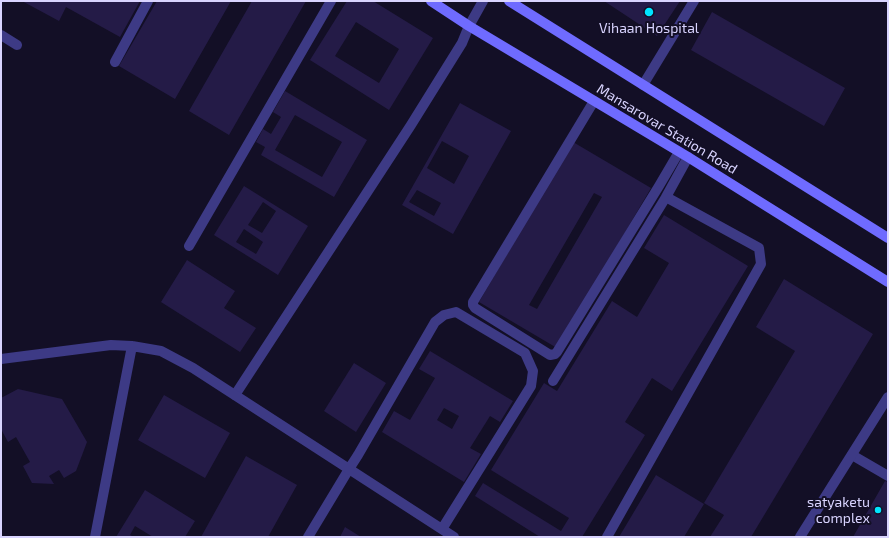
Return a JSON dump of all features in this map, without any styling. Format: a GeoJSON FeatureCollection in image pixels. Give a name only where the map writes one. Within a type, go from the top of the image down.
{"type":"FeatureCollection","features":[{"type":"Feature","properties":{"kind":"main road","name":"Mansarovar Station Road"},"geometry":{"type":"LineString","coordinates":[[431,1],[469,26],[688,157],[888,282]]}},
{"type":"Feature","properties":{"kind":"main road","name":"Mansarovar Station Road"},"geometry":{"type":"LineString","coordinates":[[509,1],[888,238]]}},
{"type":"Feature","properties":{"kind":"street"},"geometry":{"type":"LineString","coordinates":[[115,62],[148,1]]}},
{"type":"Feature","properties":{"kind":"street"},"geometry":{"type":"LineString","coordinates":[[189,246],[331,1]]}},
{"type":"Feature","properties":{"kind":"street"},"geometry":{"type":"LineString","coordinates":[[234,395],[411,125],[462,43],[469,26],[483,1]]}},
{"type":"Feature","properties":{"kind":"street"},"geometry":{"type":"LineString","coordinates":[[643,85],[694,1]]}},
{"type":"Feature","properties":{"kind":"street"},"geometry":{"type":"LineString","coordinates":[[1,35],[17,45]]}},
{"type":"Feature","properties":{"kind":"street"},"geometry":{"type":"LineString","coordinates":[[594,101],[473,302],[475,308],[550,354],[555,354],[557,352],[679,152]]}},
{"type":"Feature","properties":{"kind":"street"},"geometry":{"type":"LineString","coordinates":[[553,381],[666,197],[688,157]]}},
{"type":"Feature","properties":{"kind":"street"},"geometry":{"type":"LineString","coordinates":[[607,537],[760,264],[759,248],[666,197]]}},
{"type":"Feature","properties":{"kind":"street"},"geometry":{"type":"LineString","coordinates":[[308,537],[358,455],[435,322],[444,315],[456,312],[525,353],[533,371],[531,386],[442,529]]}},
{"type":"Feature","properties":{"kind":"street"},"geometry":{"type":"LineString","coordinates":[[1,359],[111,345],[132,346],[161,351],[193,368],[454,537]]}},
{"type":"Feature","properties":{"kind":"street"},"geometry":{"type":"LineString","coordinates":[[95,537],[132,346]]}},
{"type":"Feature","properties":{"kind":"street"},"geometry":{"type":"LineString","coordinates":[[800,537],[888,397]]}},
{"type":"Feature","properties":{"kind":"street"},"geometry":{"type":"LineString","coordinates":[[852,455],[888,476]]}},
{"type":"Feature","properties":{"kind":"building"},"geometry":{"type":"Polygon","coordinates":[[[22,1],[140,1],[120,37],[66,7],[59,21],[22,1]]]}},
{"type":"Feature","properties":{"kind":"building"},"geometry":{"type":"Polygon","coordinates":[[[157,1],[231,1],[175,99],[119,66],[157,1]]]}},
{"type":"Feature","properties":{"kind":"building"},"geometry":{"type":"Polygon","coordinates":[[[252,1],[306,1],[229,135],[189,111],[252,1]]]}},
{"type":"Feature","properties":{"kind":"building"},"geometry":{"type":"Polygon","coordinates":[[[347,1],[373,1],[433,38],[389,110],[310,60],[347,1]],[[356,22],[335,56],[379,83],[399,49],[356,22]]]}},
{"type":"Feature","properties":{"kind":"building"},"geometry":{"type":"Polygon","coordinates":[[[604,1],[680,1],[657,36],[604,1]]]}},
{"type":"Feature","properties":{"kind":"building"},"geometry":{"type":"Polygon","coordinates":[[[712,12],[845,88],[824,126],[691,50],[712,12]]]}},
{"type":"Feature","properties":{"kind":"building"},"geometry":{"type":"Polygon","coordinates":[[[285,91],[367,140],[334,197],[261,155],[265,147],[256,142],[263,129],[271,134],[281,117],[273,112],[285,91]],[[295,115],[275,150],[322,177],[342,142],[295,115]]]}},
{"type":"Feature","properties":{"kind":"building"},"geometry":{"type":"Polygon","coordinates":[[[460,103],[511,131],[453,234],[402,205],[460,103]],[[442,141],[427,168],[454,184],[469,156],[442,141]],[[417,190],[409,202],[434,216],[441,203],[417,190]]]}},
{"type":"Feature","properties":{"kind":"building"},"geometry":{"type":"Polygon","coordinates":[[[573,142],[651,188],[557,348],[479,302],[573,142]],[[594,193],[529,305],[537,309],[602,197],[594,193]]]}},
{"type":"Feature","properties":{"kind":"building"},"geometry":{"type":"Polygon","coordinates":[[[244,186],[308,226],[278,275],[214,235],[244,186]],[[263,202],[248,225],[262,233],[276,211],[263,202]],[[244,229],[236,242],[256,254],[263,242],[244,229]]]}},
{"type":"Feature","properties":{"kind":"building"},"geometry":{"type":"Polygon","coordinates":[[[664,215],[748,266],[672,391],[652,378],[625,422],[645,435],[582,537],[540,537],[475,496],[483,483],[561,531],[569,518],[491,470],[544,383],[557,391],[612,301],[637,317],[669,263],[644,248],[664,215]]]}},
{"type":"Feature","properties":{"kind":"building"},"geometry":{"type":"Polygon","coordinates":[[[187,260],[235,291],[224,308],[256,328],[240,352],[161,302],[187,260]]]}},
{"type":"Feature","properties":{"kind":"building"},"geometry":{"type":"Polygon","coordinates":[[[784,279],[873,334],[751,537],[710,537],[724,515],[704,503],[795,351],[756,327],[784,279]]]}},
{"type":"Feature","properties":{"kind":"building"},"geometry":{"type":"Polygon","coordinates":[[[430,351],[513,401],[500,422],[490,416],[470,448],[481,454],[464,482],[382,432],[394,411],[410,420],[435,378],[419,369],[430,351]],[[444,408],[437,420],[452,429],[459,416],[444,408]]]}},
{"type":"Feature","properties":{"kind":"building"},"geometry":{"type":"Polygon","coordinates":[[[354,363],[386,383],[356,432],[324,411],[354,363]]]}},
{"type":"Feature","properties":{"kind":"building"},"geometry":{"type":"Polygon","coordinates":[[[18,389],[62,399],[87,442],[76,471],[64,478],[59,470],[49,476],[54,484],[32,483],[23,466],[30,462],[16,437],[8,442],[1,429],[1,398],[18,389]]]}},
{"type":"Feature","properties":{"kind":"building"},"geometry":{"type":"Polygon","coordinates":[[[164,395],[230,433],[205,478],[138,440],[164,395]]]}},
{"type":"Feature","properties":{"kind":"building"},"geometry":{"type":"Polygon","coordinates":[[[246,456],[297,485],[268,537],[201,537],[246,456]]]}},
{"type":"Feature","properties":{"kind":"building"},"geometry":{"type":"Polygon","coordinates":[[[656,475],[704,504],[684,537],[619,537],[656,475]]]}},
{"type":"Feature","properties":{"kind":"building","name":"satyaketu complex"},"geometry":{"type":"Polygon","coordinates":[[[885,481],[888,482],[888,537],[853,537],[885,481]]]}},
{"type":"Feature","properties":{"kind":"building"},"geometry":{"type":"Polygon","coordinates":[[[145,490],[195,521],[185,537],[153,537],[135,526],[130,535],[134,537],[116,537],[145,490]]]}},
{"type":"Feature","properties":{"kind":"building"},"geometry":{"type":"Polygon","coordinates":[[[345,527],[361,537],[340,537],[345,527]]]}},
{"type":"Feature","properties":{"kind":"place","name":"Vihaan Hospital"},"geometry":{"type":"Point","coordinates":[649,12]}},
{"type":"Feature","properties":{"kind":"place","name":"satyaketu complex"},"geometry":{"type":"Point","coordinates":[878,510]}}]}
